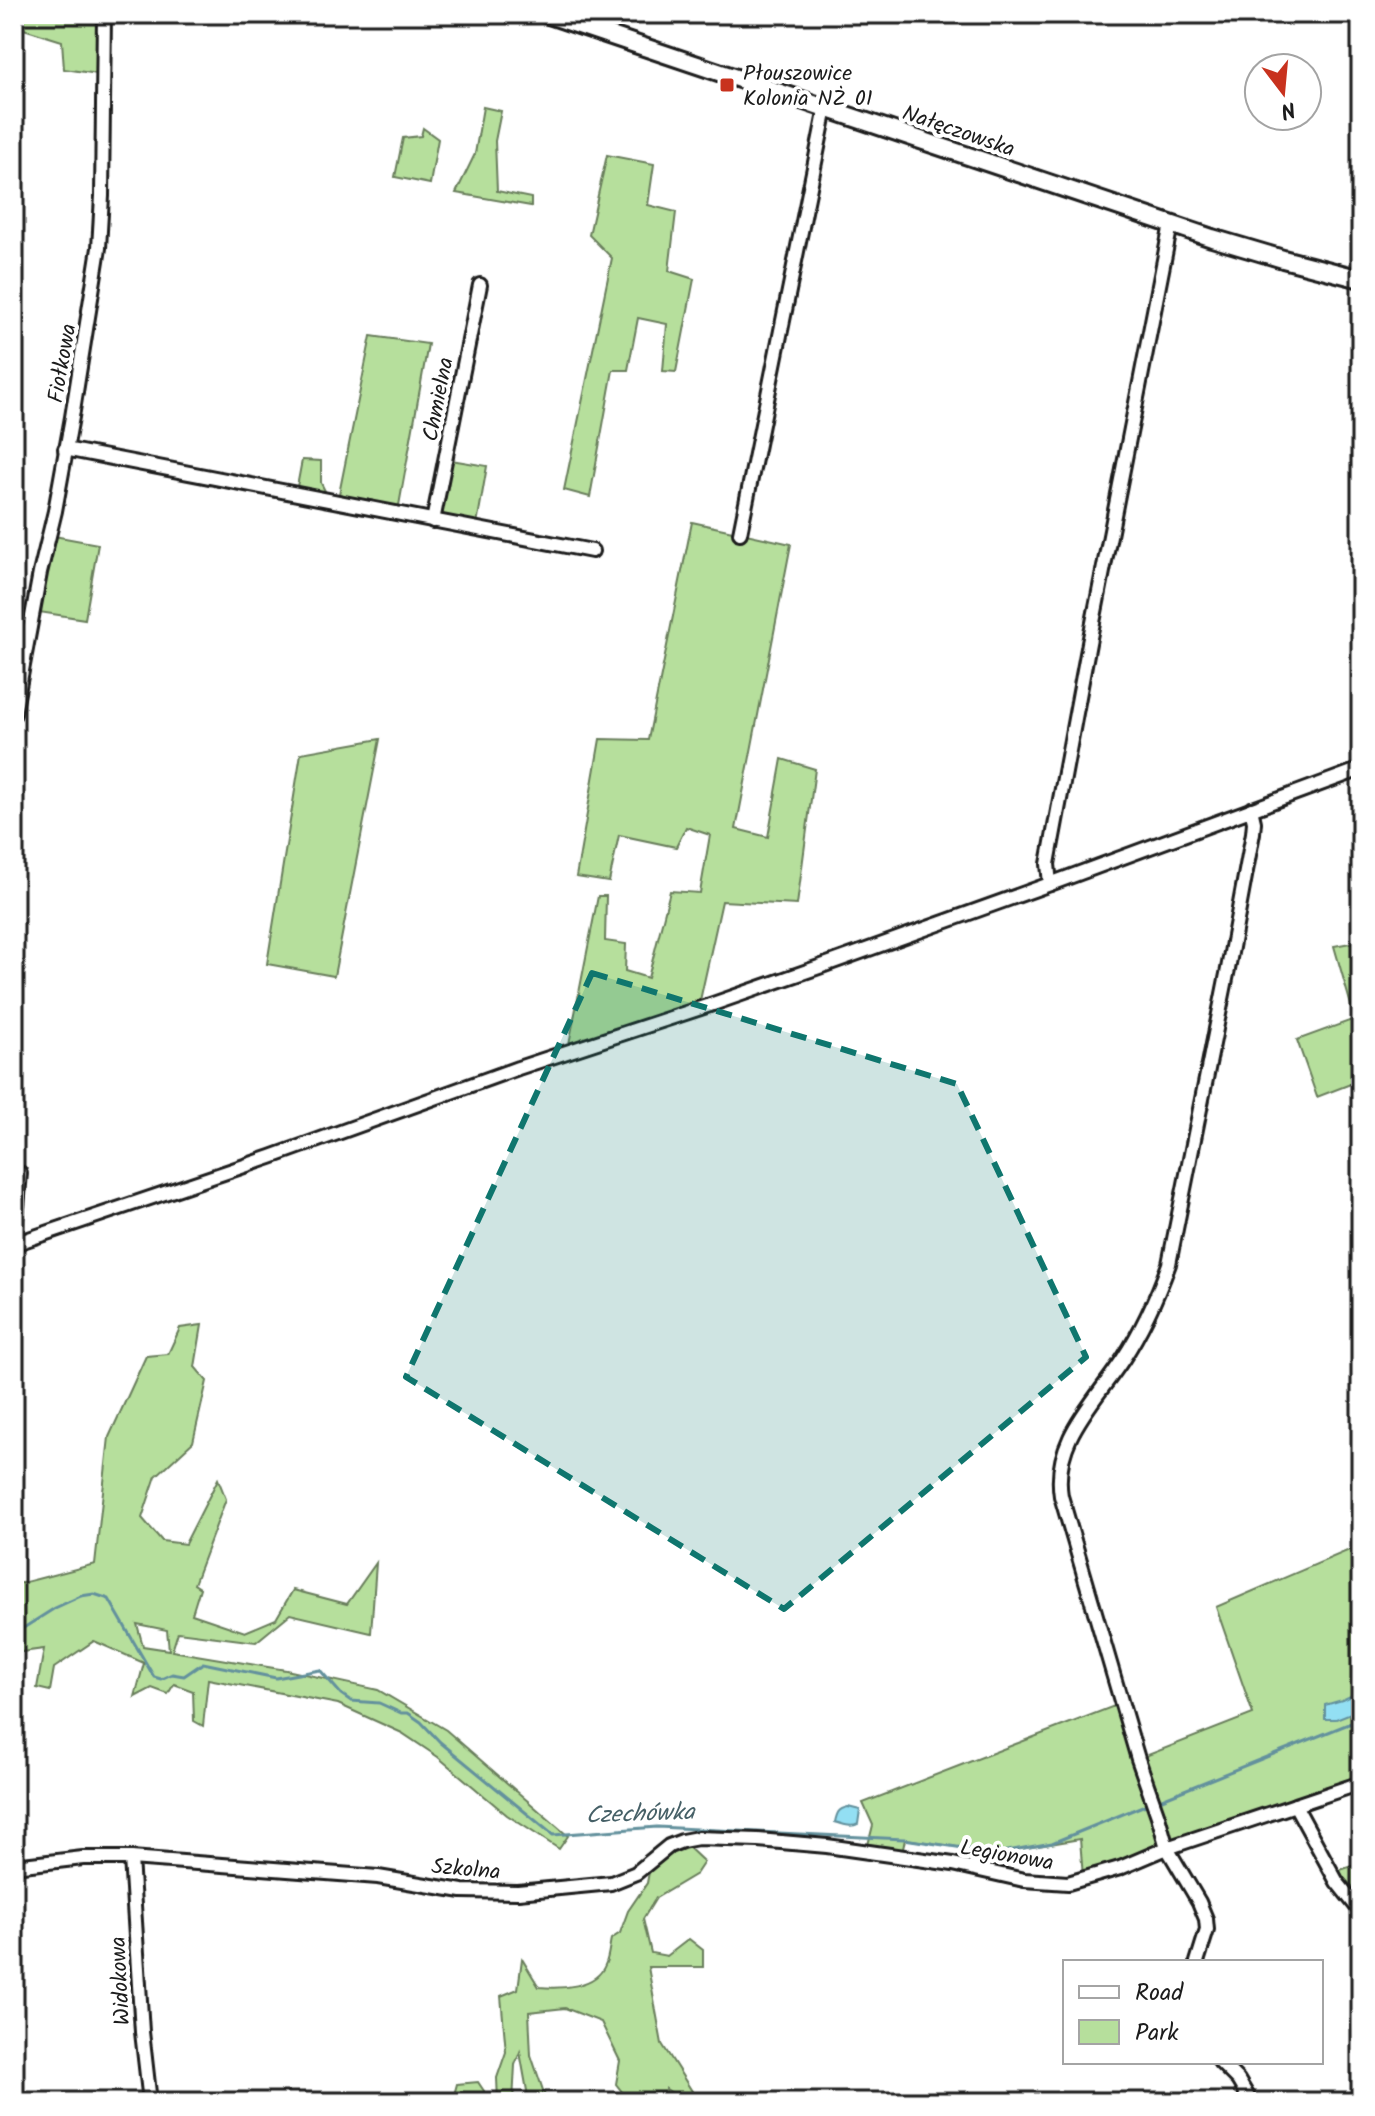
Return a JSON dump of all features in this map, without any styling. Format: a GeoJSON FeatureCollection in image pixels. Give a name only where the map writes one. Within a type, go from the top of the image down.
{"type":"FeatureCollection","features":[{"type":"Feature","properties":{"kind":"main road","name":"Nałęczowska"},"geometry":{"type":"LineString","coordinates":[[546,14],[1260,253],[1361,279]]}},
{"type":"Feature","properties":{"kind":"street","name":"Fiołkowa"},"geometry":{"type":"LineString","coordinates":[[14,714],[86,333],[101,228],[104,14]]}},
{"type":"Feature","properties":{"kind":"street"},"geometry":{"type":"LineString","coordinates":[[740,533],[826,108]]}},
{"type":"Feature","properties":{"kind":"street"},"geometry":{"type":"LineString","coordinates":[[1050,884],[1048,864],[1171,224]]}},
{"type":"Feature","properties":{"kind":"street","name":"Chmielna"},"geometry":{"type":"LineString","coordinates":[[433,521],[480,285]]}},
{"type":"Feature","properties":{"kind":"street"},"geometry":{"type":"LineString","coordinates":[[65,449],[592,551]]}},
{"type":"Feature","properties":{"kind":"street"},"geometry":{"type":"LineString","coordinates":[[20,1173],[14,1244],[271,1157],[518,1068],[745,993],[1361,769]]}},
{"type":"Feature","properties":{"kind":"street"},"geometry":{"type":"LineString","coordinates":[[1198,1960],[1207,1930],[1206,1919],[1167,1848],[1065,1511],[1059,1470],[1068,1443],[1086,1409],[1140,1330],[1169,1264],[1228,969],[1254,822],[1251,809]]}},
{"type":"Feature","properties":{"kind":"street","name":"Legionowa"},"geometry":{"type":"LineString","coordinates":[[901,1857],[953,1864],[1024,1880],[1068,1883],[1120,1868],[1167,1848],[1361,1783]]}},
{"type":"Feature","properties":{"kind":"street"},"geometry":{"type":"LineString","coordinates":[[1295,1805],[1337,1882],[1361,1912]]}},
{"type":"Feature","properties":{"kind":"street","name":"Szkolna"},"geometry":{"type":"LineString","coordinates":[[14,1866],[83,1858],[131,1858],[378,1877],[462,1891],[518,1892],[611,1883],[647,1867],[669,1846],[698,1838],[827,1846],[901,1857]]}},
{"type":"Feature","properties":{"kind":"street","name":"Widokowa"},"geometry":{"type":"LineString","coordinates":[[131,1858],[142,2032],[150,2102]]}},
{"type":"Feature","properties":{"kind":"street"},"geometry":{"type":"LineString","coordinates":[[1222,2064],[1238,2080],[1251,2102]]}},
{"type":"Feature","properties":{"kind":"highlighted area"},"geometry":{"type":"Polygon","coordinates":[[[592,973],[957,1084],[1086,1357],[784,1609],[406,1377],[592,973]]]}},
{"type":"Feature","properties":{"kind":"green space"},"geometry":{"type":"Polygon","coordinates":[[[14,14],[101,14],[98,74],[64,69],[62,41],[14,26],[14,14]]]}},
{"type":"Feature","properties":{"kind":"green space"},"geometry":{"type":"Polygon","coordinates":[[[483,107],[501,111],[495,141],[497,191],[531,198],[531,206],[456,193],[475,154],[483,107]]]}},
{"type":"Feature","properties":{"kind":"green space"},"geometry":{"type":"Polygon","coordinates":[[[423,128],[438,139],[430,184],[395,177],[403,138],[421,136],[423,128]]]}},
{"type":"Feature","properties":{"kind":"green space"},"geometry":{"type":"Polygon","coordinates":[[[607,155],[654,164],[648,205],[676,212],[669,271],[694,279],[676,372],[663,371],[667,324],[638,318],[628,370],[613,370],[590,497],[564,490],[612,258],[589,235],[607,155]]]}},
{"type":"Feature","properties":{"kind":"green space"},"geometry":{"type":"Polygon","coordinates":[[[371,336],[428,344],[398,511],[338,499],[371,336]]]}},
{"type":"Feature","properties":{"kind":"green space"},"geometry":{"type":"Polygon","coordinates":[[[302,460],[321,461],[321,483],[328,497],[296,492],[302,460]]]}},
{"type":"Feature","properties":{"kind":"green space"},"geometry":{"type":"Polygon","coordinates":[[[451,460],[487,466],[477,524],[439,518],[451,460]]]}},
{"type":"Feature","properties":{"kind":"green space"},"geometry":{"type":"Polygon","coordinates":[[[692,522],[791,544],[736,829],[768,837],[782,759],[815,769],[797,905],[722,901],[699,1005],[569,1044],[598,896],[606,896],[605,941],[626,944],[625,971],[648,978],[670,891],[700,893],[710,835],[686,827],[676,847],[619,835],[609,882],[576,877],[600,739],[648,740],[692,522]]]}},
{"type":"Feature","properties":{"kind":"green space"},"geometry":{"type":"Polygon","coordinates":[[[54,536],[98,544],[85,619],[39,612],[54,536]]]}},
{"type":"Feature","properties":{"kind":"green space"},"geometry":{"type":"Polygon","coordinates":[[[380,739],[334,976],[267,964],[301,753],[380,739]]]}},
{"type":"Feature","properties":{"kind":"green space"},"geometry":{"type":"Polygon","coordinates":[[[1361,941],[1361,1080],[1317,1097],[1297,1040],[1355,1019],[1334,946],[1361,941]]]}},
{"type":"Feature","properties":{"kind":"green space"},"geometry":{"type":"Polygon","coordinates":[[[202,1325],[195,1367],[207,1381],[193,1442],[156,1476],[142,1518],[162,1541],[185,1544],[218,1479],[226,1499],[194,1584],[200,1588],[192,1614],[245,1632],[276,1619],[293,1590],[347,1604],[376,1563],[371,1633],[290,1614],[256,1642],[178,1632],[172,1651],[286,1670],[378,1690],[446,1730],[568,1836],[559,1849],[507,1815],[438,1757],[402,1733],[338,1704],[208,1679],[203,1726],[194,1721],[193,1691],[174,1684],[168,1694],[152,1688],[135,1697],[144,1663],[94,1641],[54,1668],[50,1691],[37,1688],[44,1649],[14,1653],[14,1585],[95,1564],[109,1437],[146,1356],[168,1354],[180,1328],[202,1325]],[[137,1624],[143,1646],[169,1650],[167,1630],[137,1624]]]}},
{"type":"Feature","properties":{"kind":"green space"},"geometry":{"type":"Polygon","coordinates":[[[1361,1545],[1361,1781],[1083,1877],[1080,1839],[996,1853],[905,1839],[902,1854],[867,1849],[873,1825],[863,1803],[1122,1703],[1138,1759],[1253,1714],[1216,1607],[1361,1545]]]}},
{"type":"Feature","properties":{"kind":"green space"},"geometry":{"type":"Polygon","coordinates":[[[685,1844],[704,1862],[696,1874],[656,1898],[643,1919],[651,1953],[667,1956],[689,1939],[703,1950],[703,1967],[648,1967],[662,2044],[695,2096],[693,2102],[685,2102],[666,2089],[666,2102],[630,2102],[616,2084],[620,2061],[601,2022],[565,2008],[529,2012],[531,2055],[547,2102],[529,2102],[520,2052],[515,2065],[513,2102],[498,2102],[497,2078],[506,2052],[501,1996],[518,1989],[522,1959],[539,1987],[567,1987],[594,1978],[605,1965],[611,1939],[620,1933],[628,1911],[647,1883],[655,1861],[669,1850],[685,1844]]]}},
{"type":"Feature","properties":{"kind":"green space"},"geometry":{"type":"Polygon","coordinates":[[[1361,1863],[1361,1895],[1337,1871],[1361,1863]]]}},
{"type":"Feature","properties":{"kind":"green space"},"geometry":{"type":"Polygon","coordinates":[[[478,2082],[484,2091],[483,2102],[452,2102],[457,2084],[478,2082]]]}},
{"type":"Feature","properties":{"kind":"water"},"geometry":{"type":"Polygon","coordinates":[[[1361,1691],[1361,1709],[1336,1719],[1325,1719],[1325,1705],[1361,1691]]]}},
{"type":"Feature","properties":{"kind":"water"},"geometry":{"type":"Polygon","coordinates":[[[848,1807],[860,1810],[858,1824],[849,1826],[835,1822],[838,1812],[848,1807]]]}},
{"type":"Feature","properties":{"kind":"waterway","name":"Czechówka"},"geometry":{"type":"LineString","coordinates":[[14,1634],[55,1608],[81,1596],[94,1594],[109,1599],[154,1677],[184,1676],[203,1663],[276,1678],[320,1670],[351,1701],[379,1703],[408,1713],[421,1722],[440,1742],[553,1835],[657,1827],[904,1839],[996,1853],[1052,1843],[1150,1803]]}},
{"type":"Feature","properties":{"kind":"waterway","name":"Czechówka"},"geometry":{"type":"LineString","coordinates":[[1157,1801],[1361,1719]]}},
{"type":"Feature","properties":{"kind":"place","name":"Płouszowice Kolonia NŻ 01"},"geometry":{"type":"Point","coordinates":[727,85]}}]}
